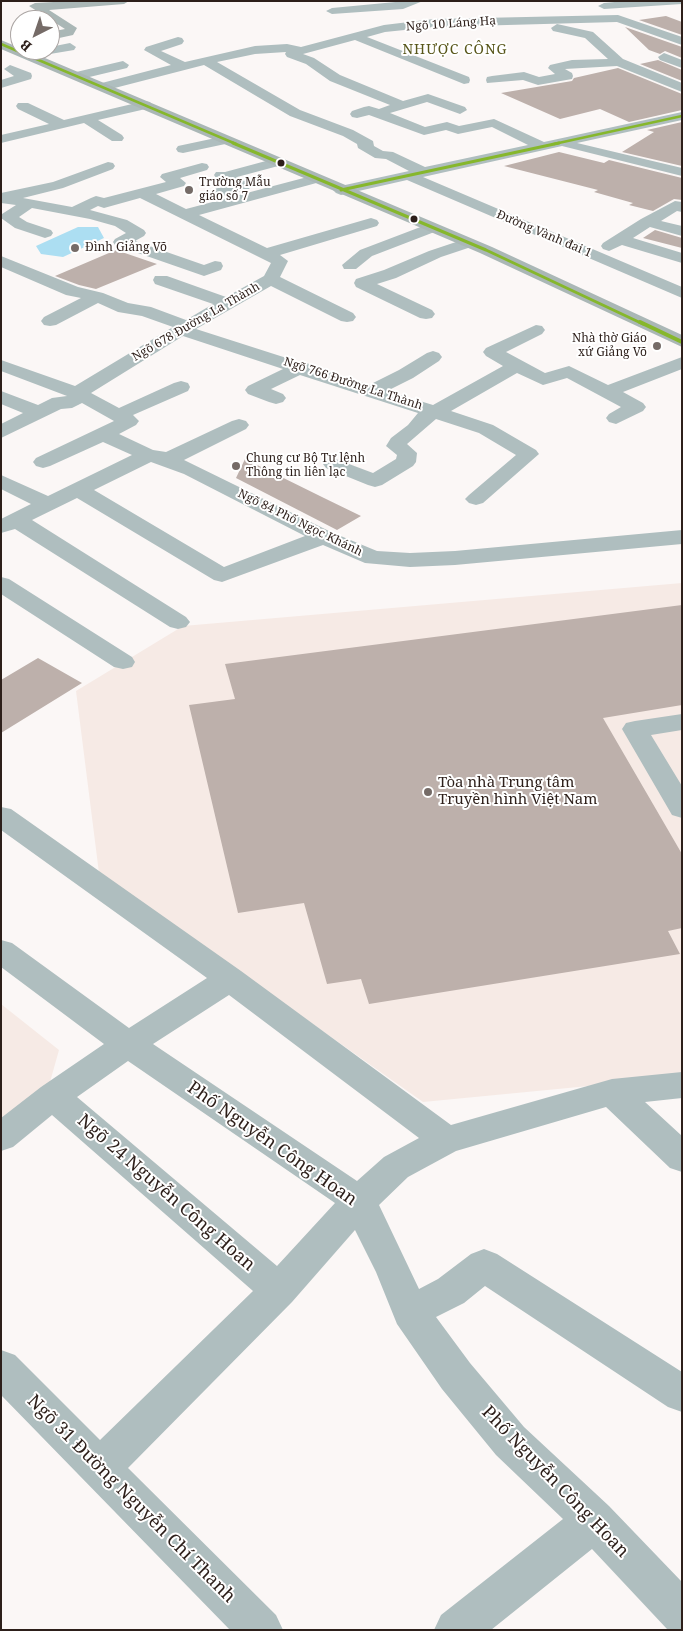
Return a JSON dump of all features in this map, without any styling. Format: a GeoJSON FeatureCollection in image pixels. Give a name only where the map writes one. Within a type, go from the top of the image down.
{"type":"FeatureCollection","features":[{"type":"Feature","properties":{"kind":"main road"},"geometry":{"type":"LineString","coordinates":[[32,4],[52,1]]}},
{"type":"Feature","properties":{"kind":"main road"},"geometry":{"type":"LineString","coordinates":[[32,4],[124,1]]}},
{"type":"Feature","properties":{"kind":"main road"},"geometry":{"type":"LineString","coordinates":[[60,21],[71,28],[70,32],[60,34]]}},
{"type":"Feature","properties":{"kind":"main road"},"geometry":{"type":"LineString","coordinates":[[44,60],[315,179],[468,243],[682,342]]}},
{"type":"Feature","properties":{"kind":"street"},"geometry":{"type":"LineString","coordinates":[[327,6],[403,6],[418,1]]}},
{"type":"Feature","properties":{"kind":"street"},"geometry":{"type":"LineString","coordinates":[[595,6],[682,2]]}},
{"type":"Feature","properties":{"kind":"street"},"geometry":{"type":"LineString","coordinates":[[537,10],[550,19]]}},
{"type":"Feature","properties":{"kind":"street","name":"Ngõ 10 Láng Hạ"},"geometry":{"type":"LineString","coordinates":[[301,51],[384,29],[434,23],[550,19],[618,18],[682,41]]}},
{"type":"Feature","properties":{"kind":"street"},"geometry":{"type":"LineString","coordinates":[[528,20],[535,24],[590,35],[619,62],[682,88]]}},
{"type":"Feature","properties":{"kind":"street"},"geometry":{"type":"LineString","coordinates":[[354,36],[464,80]]}},
{"type":"Feature","properties":{"kind":"street"},"geometry":{"type":"LineString","coordinates":[[178,41],[150,50],[183,66]]}},
{"type":"Feature","properties":{"kind":"street"},"geometry":{"type":"LineString","coordinates":[[60,47],[70,47]]}},
{"type":"Feature","properties":{"kind":"street"},"geometry":{"type":"LineString","coordinates":[[103,87],[206,61],[223,53],[267,48],[287,48],[301,51]]}},
{"type":"Feature","properties":{"kind":"street"},"geometry":{"type":"LineString","coordinates":[[301,51],[291,54],[310,61],[335,78],[403,106]]}},
{"type":"Feature","properties":{"kind":"street"},"geometry":{"type":"LineString","coordinates":[[410,57],[427,53]]}},
{"type":"Feature","properties":{"kind":"street"},"geometry":{"type":"LineString","coordinates":[[664,57],[682,64]]}},
{"type":"Feature","properties":{"kind":"street"},"geometry":{"type":"LineString","coordinates":[[206,61],[242,84],[295,113],[348,133],[368,144],[363,145],[380,156],[388,151],[429,170],[460,178]]}},
{"type":"Feature","properties":{"kind":"street"},"geometry":{"type":"LineString","coordinates":[[492,80],[524,76],[538,82],[567,76],[554,68],[572,64],[619,62]]}},
{"type":"Feature","properties":{"kind":"street"},"geometry":{"type":"LineString","coordinates":[[77,76],[123,65]]}},
{"type":"Feature","properties":{"kind":"street"},"geometry":{"type":"LineString","coordinates":[[1,84],[16,81],[26,75],[54,66]]}},
{"type":"Feature","properties":{"kind":"street"},"geometry":{"type":"LineString","coordinates":[[10,69],[26,75]]}},
{"type":"Feature","properties":{"kind":"street"},"geometry":{"type":"LineString","coordinates":[[378,113],[428,98],[460,110]]}},
{"type":"Feature","properties":{"kind":"street"},"geometry":{"type":"LineString","coordinates":[[1,140],[145,105]]}},
{"type":"Feature","properties":{"kind":"street"},"geometry":{"type":"LineString","coordinates":[[357,114],[369,110],[424,131],[447,126],[458,130],[494,123],[543,148]]}},
{"type":"Feature","properties":{"kind":"street"},"geometry":{"type":"LineString","coordinates":[[22,112],[39,114],[63,125]]}},
{"type":"Feature","properties":{"kind":"street"},"geometry":{"type":"LineString","coordinates":[[341,190],[429,170],[543,148],[682,116]]}},
{"type":"Feature","properties":{"kind":"street"},"geometry":{"type":"LineString","coordinates":[[88,120],[117,138]]}},
{"type":"Feature","properties":{"kind":"street"},"geometry":{"type":"LineString","coordinates":[[183,149],[225,140]]}},
{"type":"Feature","properties":{"kind":"street"},"geometry":{"type":"LineString","coordinates":[[561,143],[682,172]]}},
{"type":"Feature","properties":{"kind":"street"},"geometry":{"type":"LineString","coordinates":[[167,206],[244,186],[226,175],[277,162]]}},
{"type":"Feature","properties":{"kind":"street"},"geometry":{"type":"LineString","coordinates":[[1,198],[55,186],[108,166]]}},
{"type":"Feature","properties":{"kind":"street"},"geometry":{"type":"LineString","coordinates":[[55,186],[104,204],[179,183],[167,177],[202,167]]}},
{"type":"Feature","properties":{"kind":"street","name":"Đường Vành đai 1"},"geometry":{"type":"LineString","coordinates":[[407,175],[682,293]]}},
{"type":"Feature","properties":{"kind":"street"},"geometry":{"type":"LineString","coordinates":[[185,214],[315,179]]}},
{"type":"Feature","properties":{"kind":"street"},"geometry":{"type":"LineString","coordinates":[[142,193],[266,254],[371,223]]}},
{"type":"Feature","properties":{"kind":"street"},"geometry":{"type":"LineString","coordinates":[[1,198],[121,223],[138,233],[187,253]]}},
{"type":"Feature","properties":{"kind":"street"},"geometry":{"type":"LineString","coordinates":[[73,212],[96,200]]}},
{"type":"Feature","properties":{"kind":"street"},"geometry":{"type":"LineString","coordinates":[[26,242],[45,233],[21,225],[8,217],[29,204]]}},
{"type":"Feature","properties":{"kind":"street"},"geometry":{"type":"LineString","coordinates":[[682,207],[675,206],[614,242],[682,258]]}},
{"type":"Feature","properties":{"kind":"street"},"geometry":{"type":"LineString","coordinates":[[647,222],[682,231]]}},
{"type":"Feature","properties":{"kind":"street"},"geometry":{"type":"LineString","coordinates":[[1,232],[21,225]]}},
{"type":"Feature","properties":{"kind":"street"},"geometry":{"type":"LineString","coordinates":[[350,266],[366,252],[431,228]]}},
{"type":"Feature","properties":{"kind":"street"},"geometry":{"type":"LineString","coordinates":[[138,233],[121,242],[204,271],[215,266]]}},
{"type":"Feature","properties":{"kind":"street"},"geometry":{"type":"LineString","coordinates":[[426,314],[362,283],[468,243]]}},
{"type":"Feature","properties":{"kind":"street","name":"Ngõ 766 Đường La Thành"},"geometry":{"type":"LineString","coordinates":[[4,254],[72,291],[97,297],[124,308],[145,311],[184,328],[435,411],[517,366]]}},
{"type":"Feature","properties":{"kind":"street","name":"Ngõ 678 Đường La Thành"},"geometry":{"type":"LineString","coordinates":[[75,392],[227,302],[270,279],[280,261],[266,254]]}},
{"type":"Feature","properties":{"kind":"street"},"geometry":{"type":"LineString","coordinates":[[270,279],[347,317]]}},
{"type":"Feature","properties":{"kind":"street"},"geometry":{"type":"LineString","coordinates":[[161,280],[227,302]]}},
{"type":"Feature","properties":{"kind":"street"},"geometry":{"type":"LineString","coordinates":[[50,321],[97,297]]}},
{"type":"Feature","properties":{"kind":"street"},"geometry":{"type":"LineString","coordinates":[[536,330],[492,352],[543,379],[569,372],[636,406],[616,418]]}},
{"type":"Feature","properties":{"kind":"street"},"geometry":{"type":"LineString","coordinates":[[371,390],[406,374],[433,357]]}},
{"type":"Feature","properties":{"kind":"street"},"geometry":{"type":"LineString","coordinates":[[607,392],[682,362]]}},
{"type":"Feature","properties":{"kind":"street"},"geometry":{"type":"LineString","coordinates":[[1,432],[59,402],[65,404],[97,370],[90,366]]}},
{"type":"Feature","properties":{"kind":"street"},"geometry":{"type":"LineString","coordinates":[[276,398],[255,390],[301,367]]}},
{"type":"Feature","properties":{"kind":"street"},"geometry":{"type":"LineString","coordinates":[[6,371],[75,392],[129,421],[43,462]]}},
{"type":"Feature","properties":{"kind":"street"},"geometry":{"type":"LineString","coordinates":[[118,414],[181,387]]}},
{"type":"Feature","properties":{"kind":"street"},"geometry":{"type":"LineString","coordinates":[[1,397],[38,412]]}},
{"type":"Feature","properties":{"kind":"street"},"geometry":{"type":"LineString","coordinates":[[333,464],[375,481],[406,462],[407,454],[396,446],[398,442],[435,411],[486,429],[539,453],[476,499]]}},
{"type":"Feature","properties":{"kind":"street"},"geometry":{"type":"LineString","coordinates":[[8,524],[79,490],[239,425]]}},
{"type":"Feature","properties":{"kind":"street","name":"Ngõ 84 Phố Ngọc Khánh"},"geometry":{"type":"LineString","coordinates":[[103,434],[157,458],[191,470],[324,537],[374,558],[410,560],[682,537]]}},
{"type":"Feature","properties":{"kind":"street"},"geometry":{"type":"LineString","coordinates":[[1,480],[48,504]]}},
{"type":"Feature","properties":{"kind":"street"},"geometry":{"type":"LineString","coordinates":[[79,490],[222,575],[324,537]]}},
{"type":"Feature","properties":{"kind":"street"},"geometry":{"type":"LineString","coordinates":[[8,524],[178,622]]}},
{"type":"Feature","properties":{"kind":"street"},"geometry":{"type":"LineString","coordinates":[[1,584],[122,662]]}},
{"type":"Feature","properties":{"kind":"street"},"geometry":{"type":"LineString","coordinates":[[682,722],[635,729],[682,809]]}},
{"type":"Feature","properties":{"kind":"street"},"geometry":{"type":"LineString","coordinates":[[1,816],[230,979],[446,1140]]}},
{"type":"Feature","properties":{"kind":"street","name":"Phố Nguyễn Công Hoan"},"geometry":{"type":"LineString","coordinates":[[1,951],[128,1044],[359,1201],[393,1270],[410,1312],[456,1376],[510,1441],[679,1602]]}},
{"type":"Feature","properties":{"kind":"street"},"geometry":{"type":"LineString","coordinates":[[1,1137],[53,1096],[128,1044],[230,979]]}},
{"type":"Feature","properties":{"kind":"street"},"geometry":{"type":"LineString","coordinates":[[100,1468],[279,1290],[359,1201],[396,1167],[446,1140],[612,1092],[682,1085]]}},
{"type":"Feature","properties":{"kind":"street"},"geometry":{"type":"LineString","coordinates":[[612,1092],[682,1158]]}},
{"type":"Feature","properties":{"kind":"street","name":"Ngõ 24 Nguyễn Công Hoan"},"geometry":{"type":"LineString","coordinates":[[53,1096],[279,1290]]}},
{"type":"Feature","properties":{"kind":"street"},"geometry":{"type":"LineString","coordinates":[[410,1312],[451,1291],[484,1265],[682,1394]]}},
{"type":"Feature","properties":{"kind":"street","name":"Ngõ 31 Đường Nguyễn Chí Thanh"},"geometry":{"type":"LineString","coordinates":[[1,1368],[261,1630]]}},
{"type":"Feature","properties":{"kind":"street"},"geometry":{"type":"LineString","coordinates":[[456,1630],[594,1521]]}},
{"type":"Feature","properties":{"kind":"shaded area"},"geometry":{"type":"Polygon","coordinates":[[[682,583],[682,1077],[423,1102],[99,873],[76,691],[183,626],[682,583]]]}},
{"type":"Feature","properties":{"kind":"shaded area"},"geometry":{"type":"Polygon","coordinates":[[[1,1004],[59,1050],[50,1082],[1,1119],[1,1004]]]}},
{"type":"Feature","properties":{"kind":"water"},"geometry":{"type":"Polygon","coordinates":[[[78,227],[98,227],[104,238],[63,257],[41,254],[36,246],[78,227]]]}},
{"type":"Feature","properties":{"kind":"building"},"geometry":{"type":"Polygon","coordinates":[[[666,16],[682,22],[682,35],[639,20],[666,16]]]}},
{"type":"Feature","properties":{"kind":"building"},"geometry":{"type":"Polygon","coordinates":[[[625,27],[682,47],[682,58],[665,51],[660,54],[649,50],[625,27]]]}},
{"type":"Feature","properties":{"kind":"building"},"geometry":{"type":"Polygon","coordinates":[[[658,60],[682,70],[682,81],[640,64],[658,60]]]}},
{"type":"Feature","properties":{"kind":"building"},"geometry":{"type":"Polygon","coordinates":[[[618,68],[682,94],[682,110],[629,122],[600,109],[560,119],[501,93],[572,81],[574,78],[618,68]]]}},
{"type":"Feature","properties":{"kind":"building"},"geometry":{"type":"Polygon","coordinates":[[[682,122],[682,166],[622,152],[654,132],[647,130],[682,122]]]}},
{"type":"Feature","properties":{"kind":"building"},"geometry":{"type":"Polygon","coordinates":[[[559,152],[604,163],[609,160],[682,178],[682,200],[674,199],[653,211],[629,205],[633,203],[594,192],[598,190],[504,166],[559,152]]]}},
{"type":"Feature","properties":{"kind":"building"},"geometry":{"type":"Polygon","coordinates":[[[655,230],[682,238],[682,248],[643,238],[655,230]]]}},
{"type":"Feature","properties":{"kind":"building"},"geometry":{"type":"Polygon","coordinates":[[[116,250],[157,264],[96,289],[55,276],[116,250]]]}},
{"type":"Feature","properties":{"kind":"building"},"geometry":{"type":"Polygon","coordinates":[[[245,459],[361,516],[337,530],[236,478],[245,459]]]}},
{"type":"Feature","properties":{"kind":"building","name":"Tòa nhà Trung tâm Truyền hình Việt Nam"},"geometry":{"type":"Polygon","coordinates":[[[682,605],[682,705],[603,718],[682,854],[682,928],[668,931],[680,954],[369,1004],[361,979],[327,984],[304,903],[238,913],[189,705],[235,699],[225,664],[682,605]]]}},
{"type":"Feature","properties":{"kind":"building"},"geometry":{"type":"Polygon","coordinates":[[[38,658],[82,683],[1,733],[1,680],[38,658]]]}},
{"type":"Feature","properties":{"kind":"transit line"},"geometry":{"type":"LineString","coordinates":[[1,44],[486,250],[682,342]]}},
{"type":"Feature","properties":{"kind":"transit line"},"geometry":{"type":"LineString","coordinates":[[341,190],[682,116]]}},
{"type":"Feature","properties":{"kind":"place","name":"Trường Mẫu giáo số 7"},"geometry":{"type":"Point","coordinates":[189,190]}},
{"type":"Feature","properties":{"kind":"place","name":"Đình Giảng Võ"},"geometry":{"type":"Point","coordinates":[75,248]}},
{"type":"Feature","properties":{"kind":"place","name":"Nhà thờ Giáo xứ Giảng Võ"},"geometry":{"type":"Point","coordinates":[657,346]}},
{"type":"Feature","properties":{"kind":"place","name":"Chung cư Bộ Tư lệnh Thông tin liên lạc"},"geometry":{"type":"Point","coordinates":[236,466]}},
{"type":"Feature","properties":{"kind":"place","name":"Tòa nhà Trung tâm Truyền hình Việt Nam"},"geometry":{"type":"Point","coordinates":[428,792]}},
{"type":"Feature","properties":{"kind":"district","name":"NHƯỢC CÔNG"},"geometry":{"type":"Point","coordinates":[455,50]}}]}
